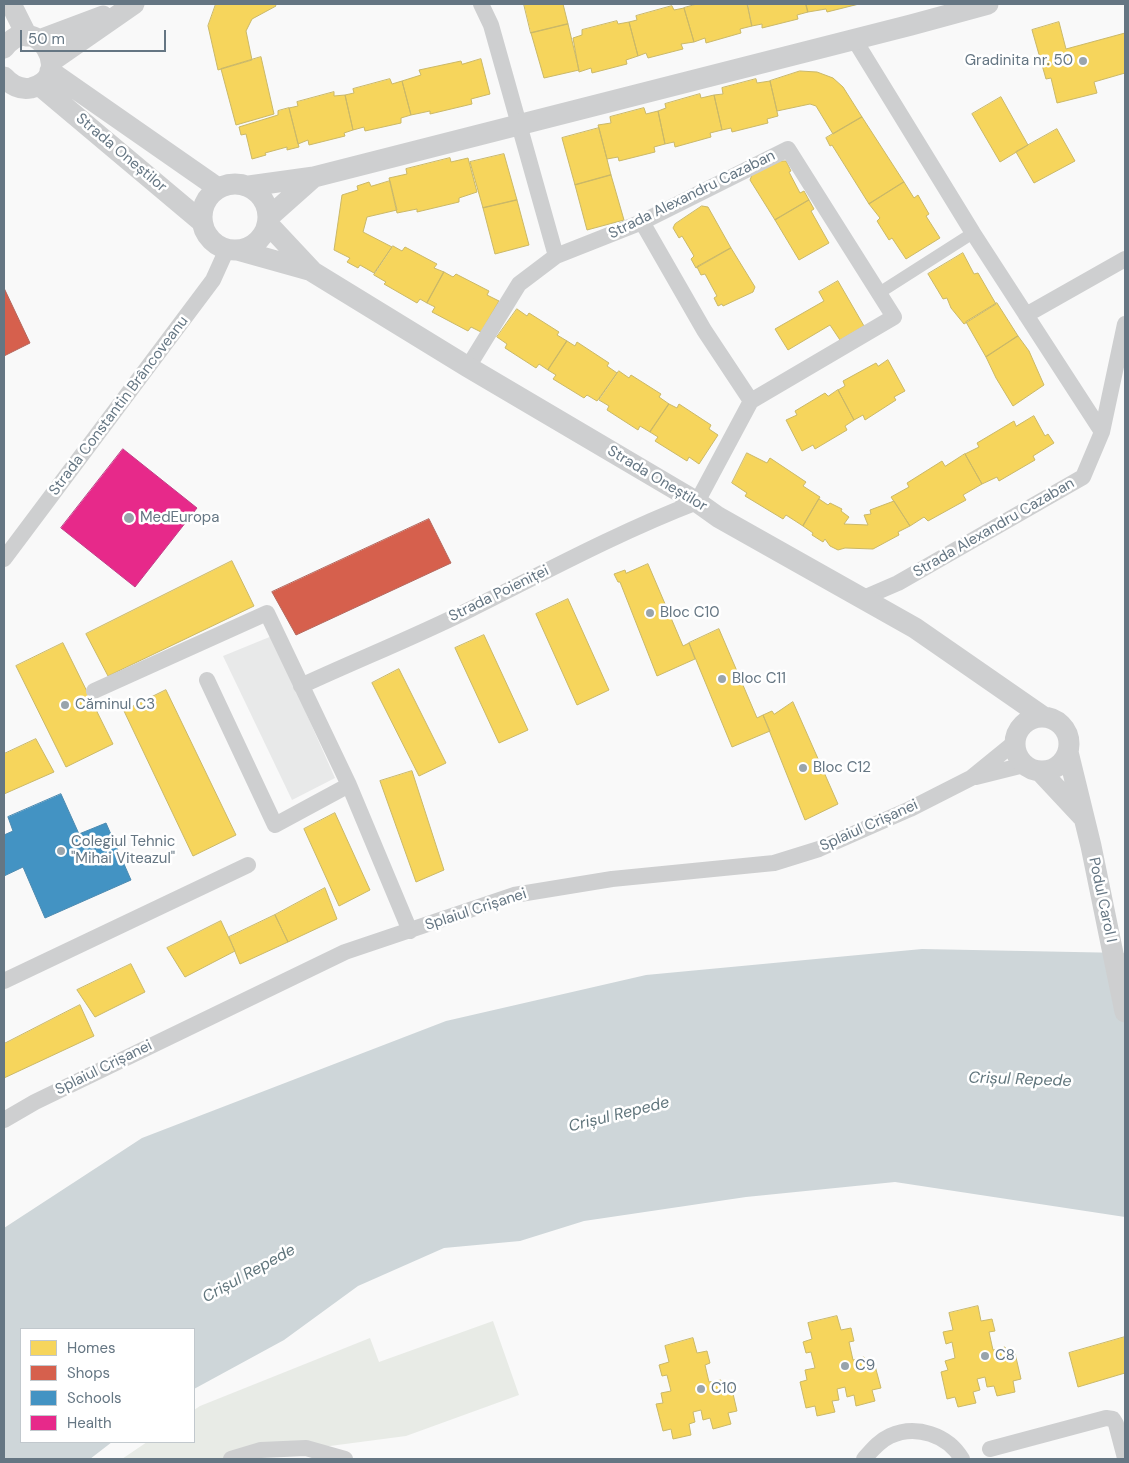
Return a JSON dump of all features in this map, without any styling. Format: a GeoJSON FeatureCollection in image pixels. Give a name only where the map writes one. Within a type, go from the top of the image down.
{"type":"FeatureCollection","features":[{"type":"Feature","properties":{"kind":"street"},"geometry":{"type":"LineString","coordinates":[[11,4],[33,38],[50,53],[47,72]]}},
{"type":"Feature","properties":{"kind":"street"},"geometry":{"type":"LineString","coordinates":[[4,48],[14,39],[33,38],[134,4]]}},
{"type":"Feature","properties":{"kind":"street"},"geometry":{"type":"LineString","coordinates":[[8,84],[32,88],[47,72],[134,4]]}},
{"type":"Feature","properties":{"kind":"street"},"geometry":{"type":"LineString","coordinates":[[481,4],[491,25],[556,256]]}},
{"type":"Feature","properties":{"kind":"street"},"geometry":{"type":"LineString","coordinates":[[314,178],[268,220],[257,242],[232,250],[211,240],[202,222],[205,203],[218,188],[228,184],[249,186],[314,178],[988,4]]}},
{"type":"Feature","properties":{"kind":"street"},"geometry":{"type":"LineString","coordinates":[[854,39],[973,233],[1102,432]]}},
{"type":"Feature","properties":{"kind":"street","name":"Strada Oneștilor"},"geometry":{"type":"LineString","coordinates":[[47,72],[218,188]]}},
{"type":"Feature","properties":{"kind":"street","name":"Strada Oneștilor"},"geometry":{"type":"LineString","coordinates":[[47,72],[202,222]]}},
{"type":"Feature","properties":{"kind":"street","name":"Strada Alexandru Cazaban"},"geometry":{"type":"LineString","coordinates":[[468,367],[519,284],[556,256],[642,222],[788,149],[894,317],[751,401]]}},
{"type":"Feature","properties":{"kind":"street"},"geometry":{"type":"LineString","coordinates":[[249,186],[263,198],[268,220]]}},
{"type":"Feature","properties":{"kind":"street","name":"Strada Oneștilor"},"geometry":{"type":"LineString","coordinates":[[268,220],[313,272]]}},
{"type":"Feature","properties":{"kind":"street"},"geometry":{"type":"LineString","coordinates":[[642,222],[704,330],[751,401],[697,502]]}},
{"type":"Feature","properties":{"kind":"street"},"geometry":{"type":"LineString","coordinates":[[879,293],[973,233]]}},
{"type":"Feature","properties":{"kind":"street","name":"Strada Oneștilor"},"geometry":{"type":"LineString","coordinates":[[232,250],[313,272],[468,367],[697,502],[718,517],[915,628],[954,653],[1000,688],[1042,716]]}},
{"type":"Feature","properties":{"kind":"street","name":"Strada Constantin Brâncoveanu"},"geometry":{"type":"LineString","coordinates":[[4,559],[213,280],[232,250]]}},
{"type":"Feature","properties":{"kind":"street"},"geometry":{"type":"LineString","coordinates":[[1026,315],[1125,259]]}},
{"type":"Feature","properties":{"kind":"street","name":"Strada Alexandru Cazaban"},"geometry":{"type":"LineString","coordinates":[[861,599],[898,583],[1084,478],[1102,432],[1125,324]]}},
{"type":"Feature","properties":{"kind":"street","name":"Strada Poieniței"},"geometry":{"type":"LineString","coordinates":[[301,686],[470,610],[506,590],[659,516],[697,502]]}},
{"type":"Feature","properties":{"kind":"street"},"geometry":{"type":"LineString","coordinates":[[94,691],[267,613],[349,785],[410,931]]}},
{"type":"Feature","properties":{"kind":"street"},"geometry":{"type":"LineString","coordinates":[[207,680],[276,825],[349,785]]}},
{"type":"Feature","properties":{"kind":"street","name":"Strada Oneștilor"},"geometry":{"type":"LineString","coordinates":[[1000,688],[1017,736]]}},
{"type":"Feature","properties":{"kind":"street"},"geometry":{"type":"LineString","coordinates":[[1032,768],[1056,767],[1068,752],[1069,742],[1065,729],[1059,722],[1042,716],[1033,718],[1017,736],[1018,757],[1084,818]]}},
{"type":"Feature","properties":{"kind":"street","name":"Splaiul Crișanei"},"geometry":{"type":"LineString","coordinates":[[4,1120],[36,1102],[345,952],[514,895],[612,879],[774,864],[819,849],[910,809],[971,778],[1017,736]]}},
{"type":"Feature","properties":{"kind":"street","name":"Podul Carol I"},"geometry":{"type":"LineString","coordinates":[[1068,752],[1091,846],[1125,1012]]}},
{"type":"Feature","properties":{"kind":"street","name":"Splaiul Crișanei"},"geometry":{"type":"LineString","coordinates":[[971,778],[1032,768]]}},
{"type":"Feature","properties":{"kind":"street"},"geometry":{"type":"LineString","coordinates":[[4,981],[248,865]]}},
{"type":"Feature","properties":{"kind":"street"},"geometry":{"type":"LineString","coordinates":[[990,1449],[1106,1418],[1113,1419],[1116,1424],[1125,1458]]}},
{"type":"Feature","properties":{"kind":"street"},"geometry":{"type":"LineString","coordinates":[[864,1459],[875,1446],[891,1436],[909,1431],[927,1432],[944,1440],[958,1452],[962,1459]]}},
{"type":"Feature","properties":{"kind":"street"},"geometry":{"type":"LineString","coordinates":[[231,1459],[261,1450],[306,1448],[345,1459]]}},
{"type":"Feature","properties":{"kind":"shaded area"},"geometry":{"type":"Polygon","coordinates":[[[272,636],[335,778],[292,800],[223,656],[272,636]]]}},
{"type":"Feature","properties":{"kind":"shaded area"},"geometry":{"type":"Polygon","coordinates":[[[493,1321],[519,1395],[406,1436],[231,1459],[122,1459],[146,1443],[195,1443],[195,1409],[200,1406],[370,1338],[379,1362],[493,1321]]]}},
{"type":"Feature","properties":{"kind":"water","name":"Crișul Repede"},"geometry":{"type":"Polygon","coordinates":[[[922,949],[1125,953],[1125,1217],[895,1182],[746,1197],[584,1221],[520,1241],[444,1248],[358,1286],[284,1340],[195,1388],[195,1328],[20,1328],[20,1443],[111,1443],[90,1459],[4,1459],[4,1228],[142,1138],[446,1021],[646,975],[922,949]]]}},
{"type":"Feature","properties":{"kind":"building: Homes"},"geometry":{"type":"Polygon","coordinates":[[[216,4],[275,4],[276,6],[252,19],[246,31],[252,60],[218,70],[208,26],[216,4]]]}},
{"type":"Feature","properties":{"kind":"building: Homes"},"geometry":{"type":"Polygon","coordinates":[[[524,4],[563,4],[568,24],[531,33],[524,4]]]}},
{"type":"Feature","properties":{"kind":"building: Homes"},"geometry":{"type":"Polygon","coordinates":[[[697,4],[747,4],[752,26],[740,29],[741,33],[706,43],[705,38],[694,42],[684,8],[697,4]]]}},
{"type":"Feature","properties":{"kind":"building: Homes"},"geometry":{"type":"Polygon","coordinates":[[[748,4],[806,4],[808,12],[797,15],[798,19],[762,28],[762,24],[752,26],[748,4]]]}},
{"type":"Feature","properties":{"kind":"building: Homes"},"geometry":{"type":"Polygon","coordinates":[[[806,4],[859,4],[827,12],[826,9],[808,12],[806,4]]]}},
{"type":"Feature","properties":{"kind":"building: Homes"},"geometry":{"type":"Polygon","coordinates":[[[672,6],[674,10],[684,8],[694,42],[681,44],[683,49],[648,58],[646,53],[638,56],[629,22],[637,20],[636,16],[672,6]]]}},
{"type":"Feature","properties":{"kind":"building: Homes"},"geometry":{"type":"Polygon","coordinates":[[[617,21],[618,24],[629,22],[638,56],[626,60],[627,64],[592,73],[591,68],[579,72],[573,38],[582,35],[582,30],[617,21]]]}},
{"type":"Feature","properties":{"kind":"building: Homes","name":"Gradinita nr. 50"},"geometry":{"type":"Polygon","coordinates":[[[1059,22],[1066,49],[1125,33],[1125,73],[1094,82],[1097,93],[1057,103],[1051,78],[1046,79],[1032,30],[1059,22]]]}},
{"type":"Feature","properties":{"kind":"building: Homes"},"geometry":{"type":"Polygon","coordinates":[[[568,24],[579,70],[544,78],[531,33],[568,24]]]}},
{"type":"Feature","properties":{"kind":"building: Homes"},"geometry":{"type":"Polygon","coordinates":[[[261,57],[274,114],[236,125],[221,69],[261,57]]]}},
{"type":"Feature","properties":{"kind":"building: Homes"},"geometry":{"type":"Polygon","coordinates":[[[481,59],[490,94],[471,99],[472,104],[430,114],[430,111],[411,115],[402,81],[421,75],[419,70],[461,61],[462,64],[481,59]]]}},
{"type":"Feature","properties":{"kind":"building: Homes"},"geometry":{"type":"Polygon","coordinates":[[[800,71],[817,72],[833,78],[843,87],[862,117],[833,134],[816,106],[810,104],[777,111],[770,81],[800,71]]]}},
{"type":"Feature","properties":{"kind":"building: Homes"},"geometry":{"type":"Polygon","coordinates":[[[390,79],[392,84],[402,81],[411,115],[401,118],[401,123],[365,131],[364,127],[353,130],[345,95],[354,93],[353,89],[390,79]]]}},
{"type":"Feature","properties":{"kind":"building: Homes"},"geometry":{"type":"Polygon","coordinates":[[[756,79],[757,83],[770,81],[778,116],[767,119],[768,123],[732,132],[731,128],[722,130],[714,95],[723,94],[722,88],[756,79]]]}},
{"type":"Feature","properties":{"kind":"building: Homes"},"geometry":{"type":"Polygon","coordinates":[[[334,92],[334,96],[345,95],[353,130],[344,133],[345,136],[309,145],[308,140],[298,144],[289,108],[298,106],[297,102],[334,92]]]}},
{"type":"Feature","properties":{"kind":"building: Homes"},"geometry":{"type":"Polygon","coordinates":[[[700,94],[701,98],[714,95],[722,130],[710,133],[711,137],[675,147],[674,142],[665,144],[658,111],[666,108],[665,104],[700,94]]]}},
{"type":"Feature","properties":{"kind":"building: Homes"},"geometry":{"type":"Polygon","coordinates":[[[1001,97],[1028,145],[1000,162],[972,114],[1001,97]]]}},
{"type":"Feature","properties":{"kind":"building: Homes"},"geometry":{"type":"Polygon","coordinates":[[[289,108],[299,147],[287,150],[287,147],[252,159],[246,134],[241,135],[239,127],[278,115],[278,111],[289,108]]]}},
{"type":"Feature","properties":{"kind":"building: Homes"},"geometry":{"type":"Polygon","coordinates":[[[644,108],[646,114],[658,111],[665,144],[654,147],[655,152],[619,161],[618,157],[607,159],[598,125],[611,123],[610,117],[644,108]]]}},
{"type":"Feature","properties":{"kind":"building: Homes"},"geometry":{"type":"Polygon","coordinates":[[[862,117],[904,182],[869,204],[826,138],[862,117]]]}},
{"type":"Feature","properties":{"kind":"building: Homes"},"geometry":{"type":"Polygon","coordinates":[[[599,128],[611,175],[575,185],[562,138],[599,128]]]}},
{"type":"Feature","properties":{"kind":"building: Homes"},"geometry":{"type":"Polygon","coordinates":[[[1057,129],[1075,161],[1034,183],[1016,152],[1057,129]]]}},
{"type":"Feature","properties":{"kind":"building: Homes"},"geometry":{"type":"Polygon","coordinates":[[[504,154],[517,200],[483,208],[470,162],[504,154]]]}},
{"type":"Feature","properties":{"kind":"building: Homes"},"geometry":{"type":"Polygon","coordinates":[[[450,158],[451,162],[468,158],[477,192],[459,198],[459,202],[417,212],[417,209],[397,213],[389,178],[407,174],[406,169],[450,158]]]}},
{"type":"Feature","properties":{"kind":"building: Homes"},"geometry":{"type":"Polygon","coordinates":[[[781,161],[786,161],[791,171],[789,172],[800,193],[804,191],[809,200],[775,220],[750,180],[752,175],[781,161]]]}},
{"type":"Feature","properties":{"kind":"building: Homes"},"geometry":{"type":"Polygon","coordinates":[[[611,175],[624,220],[587,230],[575,185],[611,175]]]}},
{"type":"Feature","properties":{"kind":"building: Homes"},"geometry":{"type":"Polygon","coordinates":[[[390,181],[397,210],[367,217],[363,232],[392,247],[374,273],[360,265],[358,268],[347,262],[350,258],[334,250],[342,195],[358,190],[357,186],[369,182],[371,186],[390,181]]]}},
{"type":"Feature","properties":{"kind":"building: Homes"},"geometry":{"type":"Polygon","coordinates":[[[904,182],[914,198],[918,195],[929,214],[926,216],[940,238],[906,259],[892,238],[889,240],[877,221],[880,218],[869,204],[904,182]]]}},
{"type":"Feature","properties":{"kind":"building: Homes"},"geometry":{"type":"Polygon","coordinates":[[[517,200],[529,245],[495,254],[483,208],[517,200]]]}},
{"type":"Feature","properties":{"kind":"building: Homes"},"geometry":{"type":"Polygon","coordinates":[[[809,200],[814,209],[811,211],[829,243],[799,260],[775,220],[809,200]]]}},
{"type":"Feature","properties":{"kind":"building: Homes"},"geometry":{"type":"Polygon","coordinates":[[[702,206],[708,207],[731,248],[696,268],[691,259],[694,256],[682,236],[679,238],[673,228],[675,224],[702,206]]]}},
{"type":"Feature","properties":{"kind":"building: Homes"},"geometry":{"type":"Polygon","coordinates":[[[393,246],[402,251],[405,247],[437,264],[434,268],[444,272],[427,303],[420,299],[417,303],[384,284],[386,282],[374,275],[393,246]]]}},
{"type":"Feature","properties":{"kind":"building: Homes"},"geometry":{"type":"Polygon","coordinates":[[[731,248],[755,287],[753,292],[723,306],[722,304],[718,306],[714,298],[717,296],[705,274],[701,275],[697,267],[731,248]]]}},
{"type":"Feature","properties":{"kind":"building: Homes"},"geometry":{"type":"Polygon","coordinates":[[[963,253],[974,274],[978,273],[996,304],[964,324],[951,308],[947,298],[943,299],[928,274],[963,253]]]}},
{"type":"Feature","properties":{"kind":"building: Homes"},"geometry":{"type":"Polygon","coordinates":[[[444,272],[453,277],[456,274],[489,291],[487,295],[499,301],[481,332],[471,327],[468,331],[432,312],[435,307],[427,303],[444,272]]]}},
{"type":"Feature","properties":{"kind":"building: Homes"},"geometry":{"type":"Polygon","coordinates":[[[838,281],[864,326],[840,340],[830,325],[788,350],[775,329],[824,301],[819,292],[838,281]]]}},
{"type":"Feature","properties":{"kind":"building: Homes"},"geometry":{"type":"Polygon","coordinates":[[[997,303],[1018,336],[986,357],[966,322],[997,303]]]}},
{"type":"Feature","properties":{"kind":"building: Homes"},"geometry":{"type":"Polygon","coordinates":[[[517,309],[527,316],[529,313],[559,332],[557,335],[567,341],[548,370],[539,364],[536,368],[505,348],[507,344],[497,337],[517,309]]]}},
{"type":"Feature","properties":{"kind":"building: Homes"},"geometry":{"type":"Polygon","coordinates":[[[1018,336],[1029,351],[1044,385],[1013,406],[986,357],[1018,336]]]}},
{"type":"Feature","properties":{"kind":"building: Homes"},"geometry":{"type":"Polygon","coordinates":[[[567,341],[575,346],[577,342],[609,363],[607,366],[617,373],[597,401],[587,395],[584,398],[553,379],[556,375],[548,370],[567,341]]]}},
{"type":"Feature","properties":{"kind":"building: Homes"},"geometry":{"type":"Polygon","coordinates":[[[888,360],[905,391],[894,397],[896,400],[865,420],[863,415],[854,420],[838,390],[845,386],[843,381],[876,363],[878,366],[888,360]]]}},
{"type":"Feature","properties":{"kind":"building: Homes"},"geometry":{"type":"Polygon","coordinates":[[[619,371],[629,378],[631,375],[661,394],[659,397],[669,404],[650,432],[640,426],[638,430],[607,410],[609,406],[599,400],[619,371]]]}},
{"type":"Feature","properties":{"kind":"building: Homes"},"geometry":{"type":"Polygon","coordinates":[[[838,390],[854,420],[845,426],[847,430],[815,449],[813,445],[802,451],[786,420],[797,415],[795,411],[825,393],[828,396],[838,390]]]}},
{"type":"Feature","properties":{"kind":"building: Homes"},"geometry":{"type":"Polygon","coordinates":[[[669,404],[677,408],[679,404],[711,425],[709,429],[718,435],[699,464],[689,457],[687,461],[655,441],[658,437],[650,432],[669,404]]]}},
{"type":"Feature","properties":{"kind":"building: Homes"},"geometry":{"type":"Polygon","coordinates":[[[1034,416],[1045,436],[1048,434],[1054,443],[1033,456],[1035,460],[999,481],[997,477],[982,484],[965,454],[979,447],[977,443],[1014,421],[1016,426],[1034,416]]]}},
{"type":"Feature","properties":{"kind":"building: Homes"},"geometry":{"type":"Polygon","coordinates":[[[747,453],[767,463],[770,458],[806,482],[803,486],[820,497],[803,526],[786,515],[783,519],[745,496],[747,493],[732,483],[747,453]]]}},
{"type":"Feature","properties":{"kind":"building: Homes"},"geometry":{"type":"Polygon","coordinates":[[[965,454],[982,484],[963,495],[966,500],[928,521],[924,517],[910,526],[891,497],[909,487],[907,483],[942,461],[945,466],[965,454]]]}},
{"type":"Feature","properties":{"kind":"building: Homes"},"geometry":{"type":"Polygon","coordinates":[[[819,499],[828,505],[830,503],[842,509],[841,511],[849,517],[844,524],[868,525],[864,515],[871,514],[870,510],[894,501],[910,526],[898,532],[899,535],[873,549],[845,548],[838,550],[830,546],[825,539],[823,542],[812,535],[813,533],[803,526],[819,499]]]}},
{"type":"Feature","properties":{"kind":"building: Homes"},"geometry":{"type":"Polygon","coordinates":[[[232,561],[254,606],[108,676],[86,634],[232,561]]]}},
{"type":"Feature","properties":{"kind":"building: Homes","name":"Bloc C10"},"geometry":{"type":"Polygon","coordinates":[[[648,564],[683,646],[689,643],[695,659],[657,676],[620,582],[618,582],[614,574],[625,570],[626,573],[648,564]]]}},
{"type":"Feature","properties":{"kind":"building: Homes"},"geometry":{"type":"Polygon","coordinates":[[[568,599],[609,690],[577,705],[536,614],[568,599]]]}},
{"type":"Feature","properties":{"kind":"building: Homes","name":"Bloc C11"},"geometry":{"type":"Polygon","coordinates":[[[719,629],[757,718],[763,715],[770,731],[732,747],[689,643],[719,629]]]}},
{"type":"Feature","properties":{"kind":"building: Homes"},"geometry":{"type":"Polygon","coordinates":[[[484,635],[528,730],[499,743],[455,648],[484,635]]]}},
{"type":"Feature","properties":{"kind":"building: Homes","name":"Căminul C3"},"geometry":{"type":"Polygon","coordinates":[[[63,643],[113,744],[66,767],[16,666],[63,643]]]}},
{"type":"Feature","properties":{"kind":"building: Homes"},"geometry":{"type":"Polygon","coordinates":[[[399,669],[446,763],[419,776],[372,683],[399,669]]]}},
{"type":"Feature","properties":{"kind":"building: Homes"},"geometry":{"type":"Polygon","coordinates":[[[166,690],[236,835],[193,856],[124,711],[166,690]]]}},
{"type":"Feature","properties":{"kind":"building: Homes","name":"Bloc C12"},"geometry":{"type":"Polygon","coordinates":[[[793,702],[838,804],[805,820],[763,715],[772,711],[774,714],[793,702]]]}},
{"type":"Feature","properties":{"kind":"building: Homes"},"geometry":{"type":"Polygon","coordinates":[[[36,739],[54,772],[4,794],[4,754],[36,739]]]}},
{"type":"Feature","properties":{"kind":"building: Homes"},"geometry":{"type":"Polygon","coordinates":[[[412,771],[444,870],[416,882],[380,781],[412,771]]]}},
{"type":"Feature","properties":{"kind":"building: Homes"},"geometry":{"type":"Polygon","coordinates":[[[335,813],[370,890],[339,906],[304,829],[335,813]]]}},
{"type":"Feature","properties":{"kind":"building: Homes"},"geometry":{"type":"Polygon","coordinates":[[[325,888],[337,919],[288,942],[275,915],[325,888]]]}},
{"type":"Feature","properties":{"kind":"building: Homes"},"geometry":{"type":"Polygon","coordinates":[[[275,915],[288,942],[240,964],[229,937],[275,915]]]}},
{"type":"Feature","properties":{"kind":"building: Homes"},"geometry":{"type":"Polygon","coordinates":[[[221,921],[235,951],[185,977],[167,948],[221,921]]]}},
{"type":"Feature","properties":{"kind":"building: Homes"},"geometry":{"type":"Polygon","coordinates":[[[131,964],[145,992],[95,1017],[77,990],[131,964]]]}},
{"type":"Feature","properties":{"kind":"building: Homes"},"geometry":{"type":"Polygon","coordinates":[[[80,1005],[94,1036],[4,1078],[4,1044],[80,1005]]]}},
{"type":"Feature","properties":{"kind":"building: Homes","name":"C8"},"geometry":{"type":"Polygon","coordinates":[[[978,1306],[981,1321],[992,1319],[995,1331],[989,1332],[993,1350],[1005,1347],[1006,1354],[1015,1353],[1021,1379],[1013,1381],[1015,1392],[997,1396],[994,1386],[987,1387],[985,1377],[977,1379],[980,1390],[973,1392],[976,1403],[958,1407],[955,1397],[947,1399],[941,1372],[948,1370],[945,1361],[955,1358],[952,1342],[946,1344],[943,1332],[953,1330],[949,1313],[978,1306]]]}},
{"type":"Feature","properties":{"kind":"building: Homes","name":"C9"},"geometry":{"type":"Polygon","coordinates":[[[837,1316],[841,1330],[851,1328],[854,1341],[849,1342],[853,1360],[864,1357],[866,1364],[874,1362],[881,1388],[872,1390],[875,1401],[856,1406],[854,1395],[847,1397],[845,1387],[837,1389],[839,1400],[832,1401],[835,1412],[817,1416],[815,1406],[806,1408],[800,1382],[807,1380],[805,1370],[815,1368],[811,1352],[806,1353],[803,1342],[812,1339],[808,1323],[837,1316]]]}},
{"type":"Feature","properties":{"kind":"building: Homes"},"geometry":{"type":"Polygon","coordinates":[[[1125,1337],[1125,1373],[1078,1387],[1069,1353],[1125,1337]]]}},
{"type":"Feature","properties":{"kind":"building: Homes","name":"C10"},"geometry":{"type":"Polygon","coordinates":[[[693,1338],[697,1353],[707,1351],[710,1363],[705,1365],[709,1382],[721,1380],[722,1387],[731,1385],[737,1411],[728,1413],[731,1424],[713,1429],[710,1418],[703,1420],[701,1410],[693,1412],[695,1422],[689,1424],[691,1435],[673,1439],[671,1429],[663,1431],[656,1404],[663,1403],[661,1393],[671,1391],[667,1375],[662,1376],[659,1365],[669,1362],[665,1346],[693,1338]]]}},
{"type":"Feature","properties":{"kind":"building: Shops"},"geometry":{"type":"Polygon","coordinates":[[[4,288],[30,343],[4,356],[4,288]]]}},
{"type":"Feature","properties":{"kind":"building: Shops"},"geometry":{"type":"Polygon","coordinates":[[[429,519],[451,563],[296,635],[272,592],[429,519]]]}},
{"type":"Feature","properties":{"kind":"building: Schools","name":"Colegiul Tehnic \"Mihai Viteazul\""},"geometry":{"type":"Polygon","coordinates":[[[61,794],[79,834],[106,823],[131,880],[45,918],[23,867],[4,876],[4,835],[13,831],[8,817],[61,794]]]}},
{"type":"Feature","properties":{"kind":"building: Health","name":"MedEuropa"},"geometry":{"type":"Polygon","coordinates":[[[123,449],[197,508],[135,587],[61,528],[123,449]]]}},
{"type":"Feature","properties":{"kind":"place","name":"Gradinita nr. 50"},"geometry":{"type":"Point","coordinates":[1083,61]}},
{"type":"Feature","properties":{"kind":"place","name":"MedEuropa"},"geometry":{"type":"Point","coordinates":[129,518]}},
{"type":"Feature","properties":{"kind":"place","name":"Bloc C10"},"geometry":{"type":"Point","coordinates":[650,613]}},
{"type":"Feature","properties":{"kind":"place","name":"Bloc C11"},"geometry":{"type":"Point","coordinates":[722,679]}},
{"type":"Feature","properties":{"kind":"place","name":"Căminul C3"},"geometry":{"type":"Point","coordinates":[65,705]}},
{"type":"Feature","properties":{"kind":"place","name":"Bloc C12"},"geometry":{"type":"Point","coordinates":[803,768]}},
{"type":"Feature","properties":{"kind":"place","name":"Colegiul Tehnic \"Mihai Viteazul\""},"geometry":{"type":"Point","coordinates":[61,851]}},
{"type":"Feature","properties":{"kind":"place","name":"C8"},"geometry":{"type":"Point","coordinates":[985,1356]}},
{"type":"Feature","properties":{"kind":"place","name":"C9"},"geometry":{"type":"Point","coordinates":[845,1366]}},
{"type":"Feature","properties":{"kind":"place","name":"C10"},"geometry":{"type":"Point","coordinates":[701,1389]}}]}
